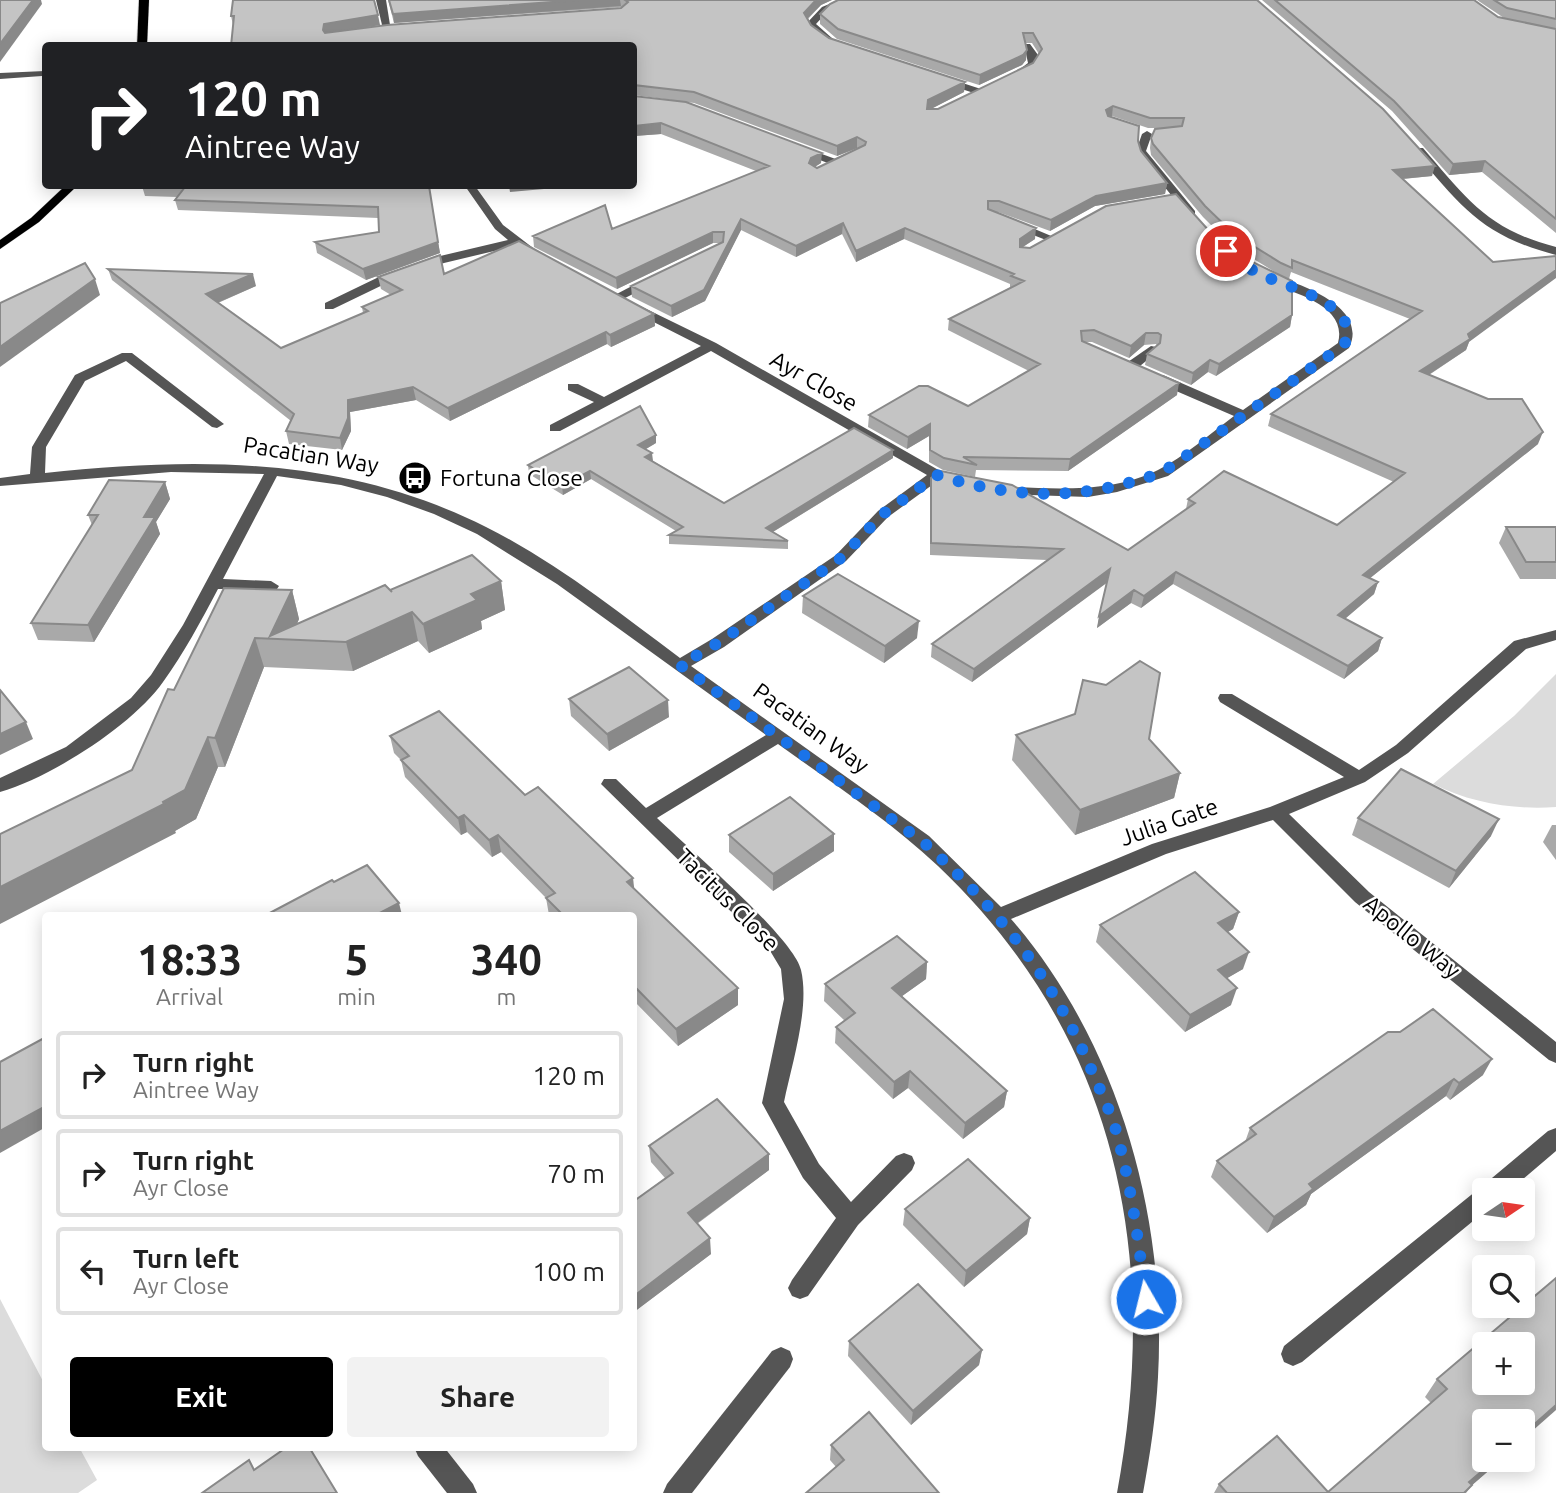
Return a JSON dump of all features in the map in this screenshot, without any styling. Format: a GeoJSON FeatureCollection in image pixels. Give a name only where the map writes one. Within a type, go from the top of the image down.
{"type":"FeatureCollection","features":[{"type":"Feature","properties":{"kind":"main road"},"geometry":{"type":"LineString","coordinates":[[142,42],[144,0]]}},
{"type":"Feature","properties":{"kind":"main road"},"geometry":{"type":"LineString","coordinates":[[0,245],[35,219],[68,189]]}},
{"type":"Feature","properties":{"kind":"street"},"geometry":{"type":"LineString","coordinates":[[381,0],[388,29]]}},
{"type":"Feature","properties":{"kind":"street"},"geometry":{"type":"LineString","coordinates":[[833,43],[811,24],[825,9],[846,0]]}},
{"type":"Feature","properties":{"kind":"street"},"geometry":{"type":"LineString","coordinates":[[377,31],[402,28]]}},
{"type":"Feature","properties":{"kind":"street"},"geometry":{"type":"LineString","coordinates":[[968,98],[1020,74],[1033,64],[1033,55],[1027,47]]}},
{"type":"Feature","properties":{"kind":"street"},"geometry":{"type":"LineString","coordinates":[[0,76],[42,73]]}},
{"type":"Feature","properties":{"kind":"street"},"geometry":{"type":"LineString","coordinates":[[928,74],[990,88]]}},
{"type":"Feature","properties":{"kind":"street"},"geometry":{"type":"LineString","coordinates":[[1146,132],[1141,151],[1172,199],[1201,224]]}},
{"type":"Feature","properties":{"kind":"street"},"geometry":{"type":"LineString","coordinates":[[1410,139],[1482,221],[1508,236],[1556,251]]}},
{"type":"Feature","properties":{"kind":"street"},"geometry":{"type":"LineString","coordinates":[[787,144],[837,163]]}},
{"type":"Feature","properties":{"kind":"street"},"geometry":{"type":"LineString","coordinates":[[473,189],[499,227],[516,242],[546,261]]}},
{"type":"Feature","properties":{"kind":"street"},"geometry":{"type":"LineString","coordinates":[[1004,220],[1055,235],[1033,248]]}},
{"type":"Feature","properties":{"kind":"street"},"geometry":{"type":"LineString","coordinates":[[329,306],[389,277],[440,260],[516,242]]}},
{"type":"Feature","properties":{"kind":"street","name":"Ayr Close"},"geometry":{"type":"LineString","coordinates":[[661,276],[610,295],[712,346],[937,475],[979,487],[1061,494],[1112,489],[1163,472],[1336,353],[1348,338],[1345,321],[1331,306],[1258,273]]}},
{"type":"Feature","properties":{"kind":"street"},"geometry":{"type":"LineString","coordinates":[[555,428],[712,346]]}},
{"type":"Feature","properties":{"kind":"street"},"geometry":{"type":"LineString","coordinates":[[1152,350],[1125,364],[1245,416]]}},
{"type":"Feature","properties":{"kind":"street"},"geometry":{"type":"LineString","coordinates":[[37,478],[39,447],[80,378],[127,356],[217,424]]}},
{"type":"Feature","properties":{"kind":"street"},"geometry":{"type":"LineString","coordinates":[[573,387],[604,402]]}},
{"type":"Feature","properties":{"kind":"street","name":"Pacatian Way"},"geometry":{"type":"LineString","coordinates":[[0,482],[160,467],[273,470],[342,481],[390,493],[454,515],[547,568],[779,735],[922,841],[960,874],[998,916],[1040,970],[1075,1029],[1120,1143],[1135,1219],[1146,1299],[1147,1393],[1130,1493]]}},
{"type":"Feature","properties":{"kind":"street"},"geometry":{"type":"LineString","coordinates":[[0,786],[72,751],[137,702],[172,656],[273,470]]}},
{"type":"Feature","properties":{"kind":"street"},"geometry":{"type":"LineString","coordinates":[[680,665],[718,643],[841,558],[883,514],[937,475]]}},
{"type":"Feature","properties":{"kind":"street"},"geometry":{"type":"LineString","coordinates":[[213,584],[271,586]]}},
{"type":"Feature","properties":{"kind":"street","name":"Julia Gate"},"geometry":{"type":"LineString","coordinates":[[998,916],[1159,849],[1276,812],[1359,778],[1402,749],[1520,645],[1556,635]]}},
{"type":"Feature","properties":{"kind":"street"},"geometry":{"type":"LineString","coordinates":[[1226,698],[1359,778]]}},
{"type":"Feature","properties":{"kind":"street"},"geometry":{"type":"LineString","coordinates":[[645,817],[779,735]]}},
{"type":"Feature","properties":{"kind":"street","name":"Tacitus Close"},"geometry":{"type":"LineString","coordinates":[[610,785],[776,944],[791,968],[794,999],[774,1103],[811,1171],[850,1218]]}},
{"type":"Feature","properties":{"kind":"street","name":"Apollo Way"},"geometry":{"type":"LineString","coordinates":[[1276,812],[1362,897],[1556,1054]]}},
{"type":"Feature","properties":{"kind":"street"},"geometry":{"type":"LineString","coordinates":[[1508,1178],[1556,1138]]}},
{"type":"Feature","properties":{"kind":"street"},"geometry":{"type":"LineString","coordinates":[[800,1288],[850,1218],[904,1163]]}},
{"type":"Feature","properties":{"kind":"street"},"geometry":{"type":"LineString","coordinates":[[1293,1354],[1472,1208]]}},
{"type":"Feature","properties":{"kind":"street"},"geometry":{"type":"LineString","coordinates":[[676,1493],[781,1359]]}},
{"type":"Feature","properties":{"kind":"street"},"geometry":{"type":"LineString","coordinates":[[430,1451],[464,1493]]}},
{"type":"Feature","properties":{"kind":"shaded area"},"geometry":{"type":"Polygon","coordinates":[[[1556,674],[1556,807],[1493,804],[1447,791],[1433,784],[1514,716],[1556,674]]]}},
{"type":"Feature","properties":{"kind":"shaded area"},"geometry":{"type":"Polygon","coordinates":[[[0,1299],[42,1379],[42,1451],[81,1451],[97,1480],[78,1493],[0,1493],[0,1299]]]}},
{"type":"Feature","properties":{"kind":"building"},"geometry":{"type":"Polygon","coordinates":[[[0,0],[33,0],[0,44],[0,0]]]}},
{"type":"Feature","properties":{"kind":"building"},"geometry":{"type":"Polygon","coordinates":[[[233,0],[374,0],[378,15],[324,24],[325,33],[387,25],[621,8],[628,2],[625,0],[816,0],[804,13],[811,25],[829,38],[965,82],[928,100],[927,109],[938,109],[1033,63],[1042,49],[1033,33],[1023,33],[1027,50],[1023,55],[980,75],[838,29],[820,14],[838,0],[1257,0],[1383,109],[1435,166],[1393,170],[1493,262],[1556,256],[1556,270],[1468,334],[1470,339],[1420,371],[1488,399],[1522,399],[1543,432],[1363,575],[1378,582],[1338,615],[1382,638],[1348,666],[1176,572],[1144,596],[1134,590],[1099,616],[1110,569],[974,669],[932,644],[1063,549],[931,543],[931,478],[941,471],[1012,485],[1128,550],[1195,503],[1188,499],[1224,471],[1337,525],[1405,473],[1271,414],[1422,311],[1292,260],[1292,268],[1234,234],[1205,206],[1153,144],[1151,138],[1155,129],[1182,126],[1184,118],[1150,118],[1113,106],[1106,110],[1108,116],[1139,126],[1138,141],[1141,151],[1167,183],[1096,196],[1051,220],[999,201],[988,201],[988,209],[1036,228],[1020,239],[1020,247],[1030,248],[1106,206],[1176,194],[1211,233],[1236,254],[1292,281],[1292,315],[1219,364],[1210,360],[1193,373],[1147,354],[1160,343],[1161,335],[1158,333],[1146,333],[1131,346],[1094,330],[1081,331],[1082,341],[1179,383],[1070,459],[963,457],[977,465],[944,458],[930,450],[930,424],[908,437],[869,415],[919,386],[928,386],[968,406],[1040,364],[949,319],[1024,281],[1011,276],[1014,274],[905,228],[856,251],[843,223],[796,246],[741,219],[704,290],[671,306],[631,286],[723,242],[724,232],[713,232],[616,278],[533,236],[605,205],[612,229],[769,166],[661,123],[637,126],[637,96],[686,102],[822,153],[811,158],[809,163],[817,168],[865,145],[866,142],[857,137],[837,146],[694,92],[637,85],[637,42],[231,42],[234,16],[231,16],[233,0]]]}},
{"type":"Feature","properties":{"kind":"building"},"geometry":{"type":"Polygon","coordinates":[[[389,0],[579,0],[393,14],[389,0]]]}},
{"type":"Feature","properties":{"kind":"building"},"geometry":{"type":"Polygon","coordinates":[[[1275,0],[1474,0],[1498,17],[1556,29],[1556,219],[1485,161],[1453,164],[1394,101],[1275,0]]]}},
{"type":"Feature","properties":{"kind":"building"},"geometry":{"type":"Polygon","coordinates":[[[1494,0],[1556,0],[1556,19],[1507,8],[1494,0]]]}},
{"type":"Feature","properties":{"kind":"building"},"geometry":{"type":"Polygon","coordinates":[[[183,189],[429,189],[438,242],[363,269],[315,242],[379,232],[378,207],[175,200],[183,189]]]}},
{"type":"Feature","properties":{"kind":"building"},"geometry":{"type":"Polygon","coordinates":[[[519,241],[654,314],[610,335],[606,332],[448,408],[413,387],[348,400],[348,418],[340,438],[286,431],[294,414],[108,269],[253,274],[206,294],[281,348],[368,311],[362,307],[402,290],[378,277],[440,255],[444,274],[519,241]]]}},
{"type":"Feature","properties":{"kind":"building"},"geometry":{"type":"Polygon","coordinates":[[[85,263],[95,279],[0,347],[0,303],[85,263]]]}},
{"type":"Feature","properties":{"kind":"building"},"geometry":{"type":"Polygon","coordinates":[[[640,406],[656,435],[638,445],[652,453],[645,457],[724,503],[854,428],[893,450],[766,528],[788,541],[669,535],[683,527],[590,471],[562,486],[528,465],[640,406]]]}},
{"type":"Feature","properties":{"kind":"building"},"geometry":{"type":"Polygon","coordinates":[[[109,480],[165,482],[144,517],[155,517],[88,625],[31,623],[98,515],[88,515],[109,480]]]}},
{"type":"Feature","properties":{"kind":"building"},"geometry":{"type":"Polygon","coordinates":[[[1506,527],[1556,527],[1556,562],[1526,562],[1506,527]]]}},
{"type":"Feature","properties":{"kind":"building"},"geometry":{"type":"Polygon","coordinates":[[[472,555],[501,581],[471,594],[477,600],[423,624],[412,612],[346,642],[255,638],[215,738],[208,737],[185,790],[163,802],[164,804],[0,887],[0,834],[132,770],[168,689],[174,690],[224,588],[292,590],[270,636],[385,585],[390,590],[472,555]]]}},
{"type":"Feature","properties":{"kind":"building"},"geometry":{"type":"Polygon","coordinates":[[[838,574],[919,621],[885,646],[803,596],[838,574]]]}},
{"type":"Feature","properties":{"kind":"building"},"geometry":{"type":"Polygon","coordinates":[[[1140,661],[1160,673],[1149,739],[1180,773],[1080,810],[1016,735],[1075,714],[1083,680],[1106,685],[1140,661]]]}},
{"type":"Feature","properties":{"kind":"building"},"geometry":{"type":"Polygon","coordinates":[[[629,667],[668,700],[607,734],[569,699],[629,667]]]}},
{"type":"Feature","properties":{"kind":"building"},"geometry":{"type":"Polygon","coordinates":[[[0,690],[26,722],[0,734],[0,690]]]}},
{"type":"Feature","properties":{"kind":"building"},"geometry":{"type":"Polygon","coordinates":[[[439,711],[525,795],[538,787],[633,878],[627,882],[738,988],[676,1029],[637,989],[637,912],[560,912],[546,898],[555,893],[498,835],[489,840],[464,815],[458,818],[401,760],[409,756],[390,736],[439,711]]]}},
{"type":"Feature","properties":{"kind":"building"},"geometry":{"type":"Polygon","coordinates":[[[1401,769],[1499,819],[1456,871],[1358,818],[1401,769]]]}},
{"type":"Feature","properties":{"kind":"building"},"geometry":{"type":"Polygon","coordinates":[[[790,797],[834,834],[773,874],[729,835],[790,797]]]}},
{"type":"Feature","properties":{"kind":"building"},"geometry":{"type":"Polygon","coordinates":[[[367,865],[399,903],[382,912],[272,912],[332,880],[334,882],[367,865]]]}},
{"type":"Feature","properties":{"kind":"building"},"geometry":{"type":"Polygon","coordinates":[[[1195,872],[1239,912],[1218,923],[1249,952],[1218,970],[1237,988],[1190,1015],[1100,925],[1195,872]]]}},
{"type":"Feature","properties":{"kind":"building"},"geometry":{"type":"Polygon","coordinates":[[[897,936],[927,962],[892,988],[1007,1091],[965,1123],[910,1071],[894,1082],[836,1027],[855,1013],[825,984],[897,936]]]}},
{"type":"Feature","properties":{"kind":"building"},"geometry":{"type":"Polygon","coordinates":[[[1433,1009],[1492,1059],[1459,1083],[1454,1079],[1309,1184],[1313,1189],[1274,1217],[1217,1161],[1256,1134],[1250,1128],[1388,1032],[1400,1032],[1433,1009]]]}},
{"type":"Feature","properties":{"kind":"building"},"geometry":{"type":"Polygon","coordinates":[[[42,1039],[42,1108],[0,1131],[0,1062],[42,1039]]]}},
{"type":"Feature","properties":{"kind":"building"},"geometry":{"type":"Polygon","coordinates":[[[717,1099],[769,1154],[688,1213],[710,1238],[637,1294],[637,1199],[673,1173],[649,1146],[717,1099]]]}},
{"type":"Feature","properties":{"kind":"building"},"geometry":{"type":"Polygon","coordinates":[[[968,1159],[1030,1218],[966,1271],[905,1209],[968,1159]]]}},
{"type":"Feature","properties":{"kind":"building"},"geometry":{"type":"Polygon","coordinates":[[[1556,1278],[1556,1405],[1535,1424],[1535,1409],[1472,1409],[1472,1472],[1481,1472],[1469,1482],[1472,1485],[1464,1493],[1227,1493],[1219,1484],[1277,1436],[1328,1492],[1447,1389],[1437,1379],[1472,1349],[1472,1395],[1535,1395],[1535,1332],[1492,1332],[1509,1318],[1535,1318],[1535,1296],[1556,1278]]]}},
{"type":"Feature","properties":{"kind":"building"},"geometry":{"type":"Polygon","coordinates":[[[918,1284],[982,1350],[913,1411],[849,1341],[918,1284]]]}},
{"type":"Feature","properties":{"kind":"building"},"geometry":{"type":"Polygon","coordinates":[[[869,1412],[939,1493],[806,1493],[844,1460],[831,1445],[869,1412]]]}},
{"type":"Feature","properties":{"kind":"building"},"geometry":{"type":"Polygon","coordinates":[[[281,1451],[311,1451],[337,1493],[202,1493],[249,1460],[254,1470],[281,1451]]]}},
{"type":"Feature","properties":{"kind":"place","name":"Fortuna Close"},"geometry":{"type":"Point","coordinates":[415,478]}},
{"type":"Feature","properties":{"kind":"route"},"geometry":{"type":"LineString","coordinates":[[1146,1299],[1135,1219],[1120,1143],[1075,1029],[1040,970],[998,916],[960,874],[922,841],[680,665],[718,643],[841,558],[864,537],[872,524],[883,514],[937,475],[974,486],[1035,494],[1088,493],[1139,481],[1163,472],[1344,345],[1348,338],[1345,321],[1331,306],[1308,293],[1258,273],[1226,251]]}}]}
